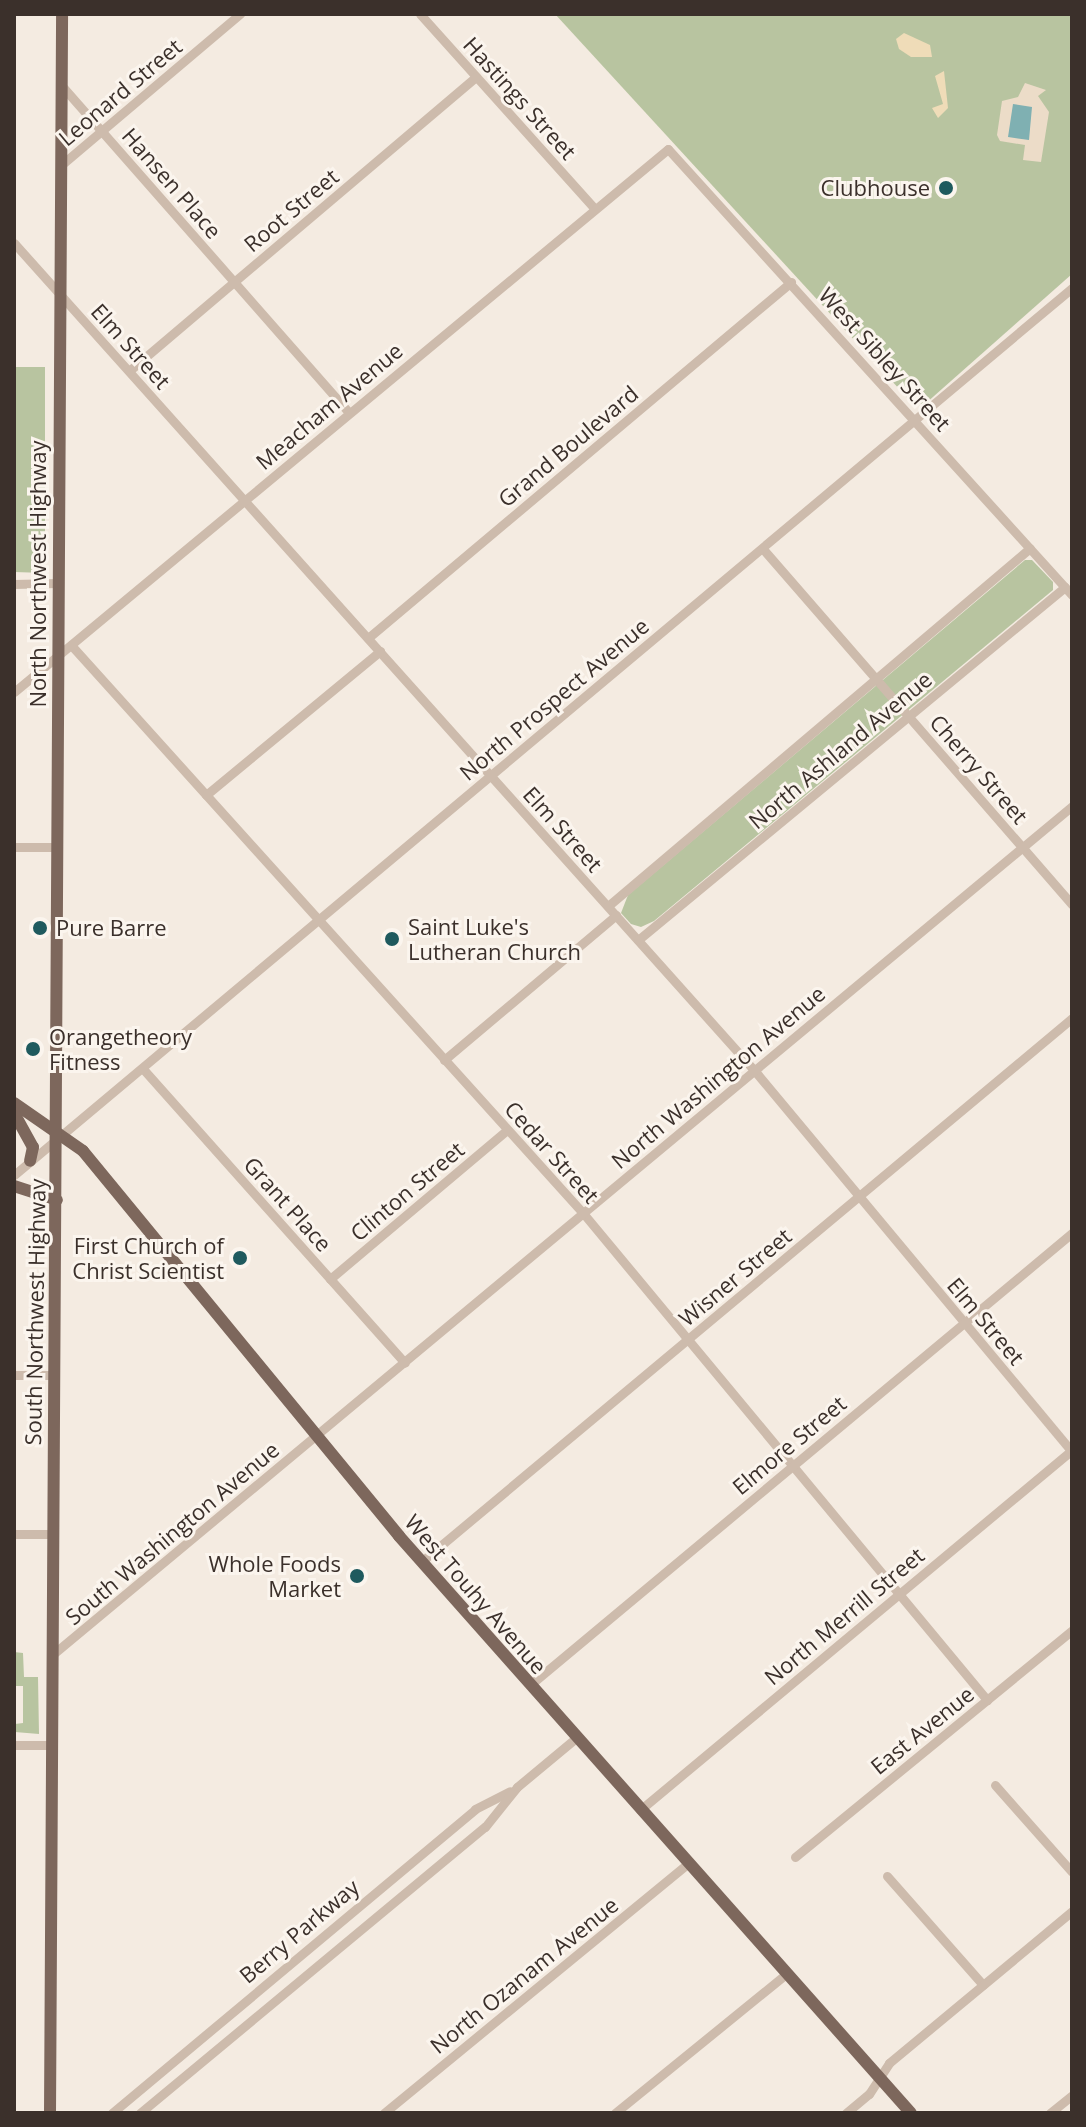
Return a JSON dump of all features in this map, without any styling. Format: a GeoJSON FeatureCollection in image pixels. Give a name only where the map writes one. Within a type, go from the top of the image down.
{"type":"FeatureCollection","features":[{"type":"Feature","properties":{"kind":"main road","name":"North Northwest Highway"},"geometry":{"type":"LineString","coordinates":[[58,1135],[57,583],[62,14]]}},
{"type":"Feature","properties":{"kind":"main road","name":"West Touhy Avenue"},"geometry":{"type":"LineString","coordinates":[[14,1103],[83,1151],[315,1438],[421,1562],[911,2113]]}},
{"type":"Feature","properties":{"kind":"main road"},"geometry":{"type":"LineString","coordinates":[[14,1113],[33,1147],[30,1161]]}},
{"type":"Feature","properties":{"kind":"main road","name":"South Northwest Highway"},"geometry":{"type":"LineString","coordinates":[[50,2113],[58,1135]]}},
{"type":"Feature","properties":{"kind":"main road"},"geometry":{"type":"LineString","coordinates":[[14,1186],[57,1200]]}},
{"type":"Feature","properties":{"kind":"street","name":"Leonard Street"},"geometry":{"type":"LineString","coordinates":[[60,166],[240,14]]}},
{"type":"Feature","properties":{"kind":"street","name":"Hastings Street"},"geometry":{"type":"LineString","coordinates":[[420,14],[593,207]]}},
{"type":"Feature","properties":{"kind":"street","name":"Root Street"},"geometry":{"type":"LineString","coordinates":[[129,371],[476,77]]}},
{"type":"Feature","properties":{"kind":"street","name":"Hansen Place"},"geometry":{"type":"LineString","coordinates":[[62,86],[349,413]]}},
{"type":"Feature","properties":{"kind":"street","name":"Meacham Avenue"},"geometry":{"type":"LineString","coordinates":[[14,692],[593,207],[668,149]]}},
{"type":"Feature","properties":{"kind":"street","name":"West Sibley Street"},"geometry":{"type":"LineString","coordinates":[[668,149],[1068,591]]}},
{"type":"Feature","properties":{"kind":"street","name":"Elm Street"},"geometry":{"type":"LineString","coordinates":[[14,243],[754,1070],[1072,1451]]}},
{"type":"Feature","properties":{"kind":"street","name":"Grand Boulevard"},"geometry":{"type":"LineString","coordinates":[[368,638],[791,282]]}},
{"type":"Feature","properties":{"kind":"street","name":"North Prospect Avenue"},"geometry":{"type":"LineString","coordinates":[[14,1175],[58,1135],[144,1070],[318,920],[1072,288]]}},
{"type":"Feature","properties":{"kind":"street","name":"North Ashland Avenue"},"geometry":{"type":"LineString","coordinates":[[608,906],[1030,548]]}},
{"type":"Feature","properties":{"kind":"street","name":"Cherry Street"},"geometry":{"type":"LineString","coordinates":[[763,549],[1072,904]]}},
{"type":"Feature","properties":{"kind":"street"},"geometry":{"type":"LineString","coordinates":[[14,584],[57,583]]}},
{"type":"Feature","properties":{"kind":"street","name":"North Ashland Avenue"},"geometry":{"type":"LineString","coordinates":[[638,940],[909,716],[1068,591]]}},
{"type":"Feature","properties":{"kind":"street","name":"Cedar Street"},"geometry":{"type":"LineString","coordinates":[[71,645],[583,1213],[987,1700]]}},
{"type":"Feature","properties":{"kind":"street"},"geometry":{"type":"LineString","coordinates":[[206,795],[380,651]]}},
{"type":"Feature","properties":{"kind":"street","name":"North Washington Avenue"},"geometry":{"type":"LineString","coordinates":[[315,1438],[1072,806]]}},
{"type":"Feature","properties":{"kind":"street"},"geometry":{"type":"LineString","coordinates":[[14,847],[58,847]]}},
{"type":"Feature","properties":{"kind":"street"},"geometry":{"type":"LineString","coordinates":[[444,1060],[616,915]]}},
{"type":"Feature","properties":{"kind":"street","name":"Wisner Street"},"geometry":{"type":"LineString","coordinates":[[421,1562],[1072,1018]]}},
{"type":"Feature","properties":{"kind":"street","name":"Grant Place"},"geometry":{"type":"LineString","coordinates":[[144,1070],[405,1363]]}},
{"type":"Feature","properties":{"kind":"street","name":"Clinton Street"},"geometry":{"type":"LineString","coordinates":[[330,1279],[507,1130]]}},
{"type":"Feature","properties":{"kind":"street","name":"Elmore Street"},"geometry":{"type":"LineString","coordinates":[[530,1685],[1072,1233]]}},
{"type":"Feature","properties":{"kind":"street"},"geometry":{"type":"LineString","coordinates":[[14,1375],[54,1375]]}},
{"type":"Feature","properties":{"kind":"street","name":"South Washington Avenue"},"geometry":{"type":"LineString","coordinates":[[52,1655],[315,1438]]}},
{"type":"Feature","properties":{"kind":"street","name":"North Merrill Street"},"geometry":{"type":"LineString","coordinates":[[640,1810],[1072,1451]]}},
{"type":"Feature","properties":{"kind":"street"},"geometry":{"type":"LineString","coordinates":[[14,1534],[53,1534]]}},
{"type":"Feature","properties":{"kind":"street","name":"East Avenue"},"geometry":{"type":"LineString","coordinates":[[795,1857],[1072,1630]]}},
{"type":"Feature","properties":{"kind":"street","name":"Berry Parkway"},"geometry":{"type":"LineString","coordinates":[[140,2113],[485,1827],[517,1787],[576,1738]]}},
{"type":"Feature","properties":{"kind":"street"},"geometry":{"type":"LineString","coordinates":[[14,1745],[52,1745]]}},
{"type":"Feature","properties":{"kind":"street"},"geometry":{"type":"LineString","coordinates":[[995,1785],[1072,1872]]}},
{"type":"Feature","properties":{"kind":"street","name":"Berry Parkway"},"geometry":{"type":"LineString","coordinates":[[112,2113],[475,1809],[517,1787]]}},
{"type":"Feature","properties":{"kind":"street","name":"North Ozanam Avenue"},"geometry":{"type":"LineString","coordinates":[[384,2113],[687,1864]]}},
{"type":"Feature","properties":{"kind":"street"},"geometry":{"type":"LineString","coordinates":[[887,1876],[983,1985]]}},
{"type":"Feature","properties":{"kind":"street"},"geometry":{"type":"LineString","coordinates":[[846,2113],[889,2063],[1072,1911]]}},
{"type":"Feature","properties":{"kind":"street"},"geometry":{"type":"LineString","coordinates":[[615,2113],[786,1974]]}},
{"type":"Feature","properties":{"kind":"street"},"geometry":{"type":"LineString","coordinates":[[1050,2113],[1072,2095]]}},
{"type":"Feature","properties":{"kind":"green space"},"geometry":{"type":"Polygon","coordinates":[[[555,14],[1072,14],[1072,274],[925,404],[913,404],[555,14]]]}},
{"type":"Feature","properties":{"kind":"green space"},"geometry":{"type":"Polygon","coordinates":[[[14,367],[45,367],[45,573],[14,572],[14,367]]]}},
{"type":"Feature","properties":{"kind":"green space"},"geometry":{"type":"Polygon","coordinates":[[[1025,560],[1032,560],[1053,582],[1053,590],[654,921],[641,927],[631,924],[621,913],[628,895],[1025,560]]]}},
{"type":"Feature","properties":{"kind":"green space"},"geometry":{"type":"Polygon","coordinates":[[[14,1652],[23,1653],[24,1677],[38,1677],[39,1734],[15,1732],[15,1724],[23,1723],[23,1686],[15,1686],[14,1652]]]}},
{"type":"Feature","properties":{"kind":"sand"},"geometry":{"type":"Polygon","coordinates":[[[904,33],[930,45],[932,57],[911,57],[899,49],[896,39],[904,33]]]}},
{"type":"Feature","properties":{"kind":"sand"},"geometry":{"type":"Polygon","coordinates":[[[944,71],[948,108],[938,118],[932,108],[943,104],[935,76],[944,71]]]}},
{"type":"Feature","properties":{"kind":"shaded area"},"geometry":{"type":"Polygon","coordinates":[[[1025,83],[1046,90],[1038,96],[1049,112],[1041,162],[1023,160],[1025,145],[1000,141],[997,135],[1002,101],[1018,97],[1025,83]]]}},
{"type":"Feature","properties":{"kind":"water"},"geometry":{"type":"Polygon","coordinates":[[[1013,104],[1032,107],[1029,140],[1008,137],[1013,104]]]}},
{"type":"Feature","properties":{"kind":"place","name":"Clubhouse"},"geometry":{"type":"Point","coordinates":[946,188]}},
{"type":"Feature","properties":{"kind":"place","name":"Pure Barre"},"geometry":{"type":"Point","coordinates":[40,928]}},
{"type":"Feature","properties":{"kind":"place","name":"Saint Luke's Lutheran Church"},"geometry":{"type":"Point","coordinates":[392,939]}},
{"type":"Feature","properties":{"kind":"place","name":"Orangetheory Fitness"},"geometry":{"type":"Point","coordinates":[33,1049]}},
{"type":"Feature","properties":{"kind":"place","name":"First Church of Christ Scientist"},"geometry":{"type":"Point","coordinates":[240,1258]}},
{"type":"Feature","properties":{"kind":"place","name":"Whole Foods Market"},"geometry":{"type":"Point","coordinates":[357,1576]}}]}
